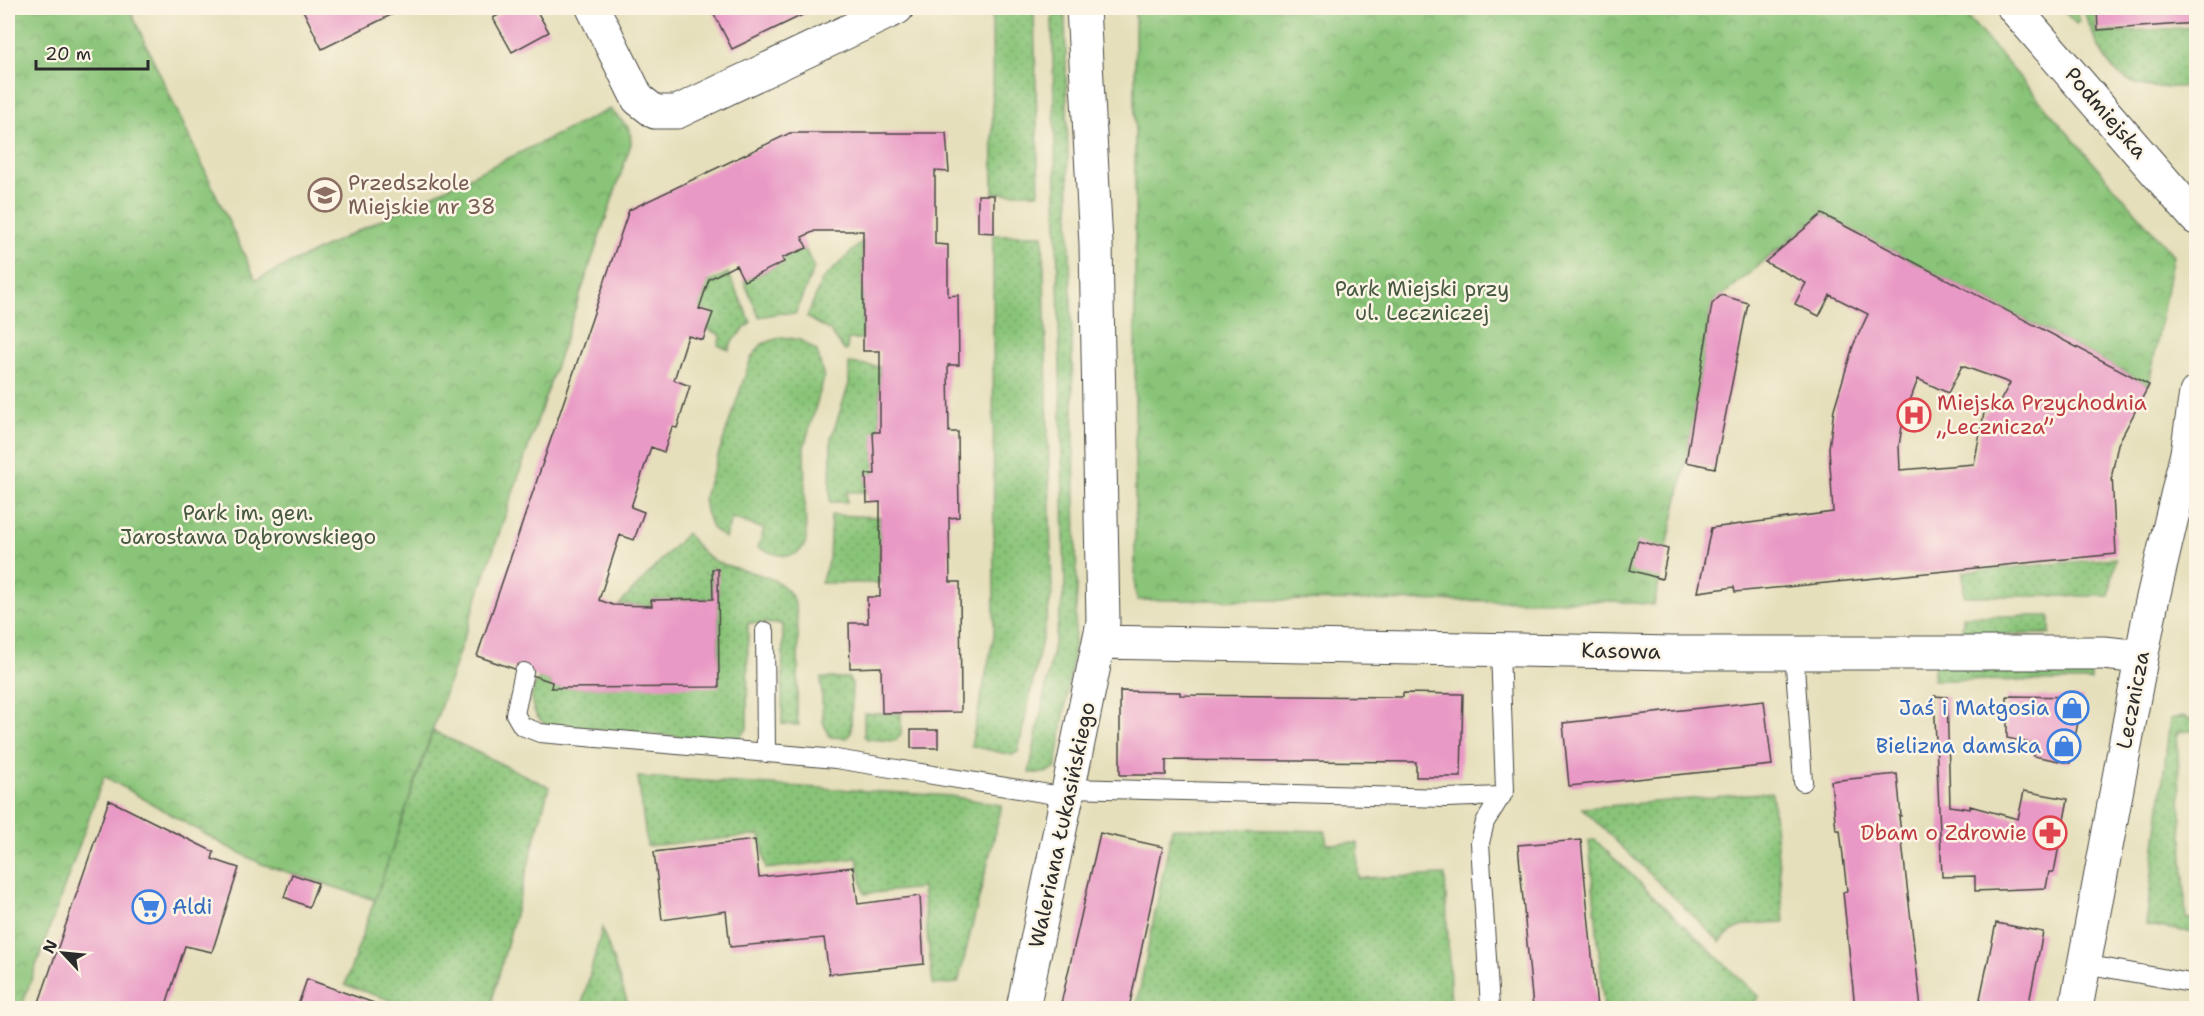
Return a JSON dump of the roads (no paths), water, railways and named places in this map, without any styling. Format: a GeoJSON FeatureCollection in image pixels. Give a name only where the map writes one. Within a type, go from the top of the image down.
{"type":"FeatureCollection","features":[{"type":"Feature","properties":{"kind":"street"},"geometry":{"type":"LineString","coordinates":[[593,8],[638,99],[655,112],[677,112],[897,8]]}},
{"type":"Feature","properties":{"kind":"street","name":"Waleriana Łukasińskiego"},"geometry":{"type":"LineString","coordinates":[[1023,1008],[1100,642],[1104,597],[1095,244],[1083,8]]}},
{"type":"Feature","properties":{"kind":"street","name":"Podmiejska"},"geometry":{"type":"LineString","coordinates":[[2014,8],[2196,218]]}},
{"type":"Feature","properties":{"kind":"street","name":"Lecznicza"},"geometry":{"type":"LineString","coordinates":[[2076,1008],[2141,657],[2192,454],[2196,393]]}},
{"type":"Feature","properties":{"kind":"street","name":"Kasowa"},"geometry":{"type":"LineString","coordinates":[[1100,642],[1500,650],[2104,652],[2141,657]]}},
{"type":"Feature","properties":{"kind":"lane"},"geometry":{"type":"LineString","coordinates":[[765,631],[766,753]]}},
{"type":"Feature","properties":{"kind":"lane"},"geometry":{"type":"LineString","coordinates":[[1490,1008],[1480,843],[1485,822],[1502,796],[1505,786],[1500,650]]}},
{"type":"Feature","properties":{"kind":"lane"},"geometry":{"type":"LineString","coordinates":[[1794,652],[1803,783]]}},
{"type":"Feature","properties":{"kind":"lane"},"geometry":{"type":"LineString","coordinates":[[524,672],[515,714],[522,726],[540,733],[847,761],[1068,793],[1456,798],[1502,796]]}},
{"type":"Feature","properties":{"kind":"lane"},"geometry":{"type":"LineString","coordinates":[[2084,964],[2196,984]]}},
{"type":"Feature","properties":{"kind":"place","name":"Przedszkole Miejskie nr 38"},"geometry":{"type":"Point","coordinates":[325,195]}},
{"type":"Feature","properties":{"kind":"place","name":"Miejska Przychodnia „Lecznicza”"},"geometry":{"type":"Point","coordinates":[1914,415]}},
{"type":"Feature","properties":{"kind":"place","name":"Jaś i Małgosia"},"geometry":{"type":"Point","coordinates":[2072,708]}},
{"type":"Feature","properties":{"kind":"place","name":"Bielizna damska"},"geometry":{"type":"Point","coordinates":[2064,746]}},
{"type":"Feature","properties":{"kind":"place","name":"Dbam o Zdrowie"},"geometry":{"type":"Point","coordinates":[2050,833]}},
{"type":"Feature","properties":{"kind":"place","name":"Aldi"},"geometry":{"type":"Point","coordinates":[149,907]}},
{"type":"Feature","properties":{"kind":"park label","name":"Park Miejski przy ul. Leczniczej"},"geometry":{"type":"Point","coordinates":[1422,301]}},
{"type":"Feature","properties":{"kind":"park label","name":"Park im. gen. Jarosława Dąbrowskiego"},"geometry":{"type":"Point","coordinates":[248,525]}}]}
